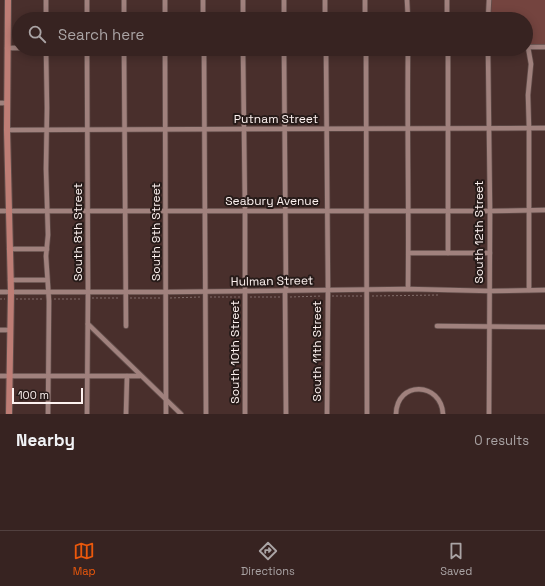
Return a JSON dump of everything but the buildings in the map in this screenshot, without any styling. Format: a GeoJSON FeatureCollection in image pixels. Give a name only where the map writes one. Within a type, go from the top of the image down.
{"type":"FeatureCollection","features":[{"type":"Feature","properties":{"kind":"main road"},"geometry":{"type":"LineString","coordinates":[[8,0],[7,130],[11,292],[9,414]]}},
{"type":"Feature","properties":{"kind":"street"},"geometry":{"type":"LineString","coordinates":[[46,0],[46,12]]}},
{"type":"Feature","properties":{"kind":"street"},"geometry":{"type":"LineString","coordinates":[[87,0],[87,12]]}},
{"type":"Feature","properties":{"kind":"street"},"geometry":{"type":"LineString","coordinates":[[124,0],[124,12]]}},
{"type":"Feature","properties":{"kind":"street"},"geometry":{"type":"LineString","coordinates":[[165,0],[165,12]]}},
{"type":"Feature","properties":{"kind":"street"},"geometry":{"type":"LineString","coordinates":[[203,0],[203,12]]}},
{"type":"Feature","properties":{"kind":"street"},"geometry":{"type":"LineString","coordinates":[[243,0],[243,12]]}},
{"type":"Feature","properties":{"kind":"street"},"geometry":{"type":"LineString","coordinates":[[284,0],[284,12]]}},
{"type":"Feature","properties":{"kind":"street"},"geometry":{"type":"LineString","coordinates":[[325,0],[325,12]]}},
{"type":"Feature","properties":{"kind":"street"},"geometry":{"type":"LineString","coordinates":[[365,0],[365,12]]}},
{"type":"Feature","properties":{"kind":"street"},"geometry":{"type":"LineString","coordinates":[[407,0],[408,12]]}},
{"type":"Feature","properties":{"kind":"street"},"geometry":{"type":"LineString","coordinates":[[447,0],[447,12]]}},
{"type":"Feature","properties":{"kind":"street"},"geometry":{"type":"LineString","coordinates":[[488,0],[488,12]]}},
{"type":"Feature","properties":{"kind":"street"},"geometry":{"type":"LineString","coordinates":[[533,47],[545,47]]}},
{"type":"Feature","properties":{"kind":"street"},"geometry":{"type":"LineString","coordinates":[[7,48],[12,48]]}},
{"type":"Feature","properties":{"kind":"street"},"geometry":{"type":"LineString","coordinates":[[46,56],[48,108],[47,280],[49,299],[48,414]]}},
{"type":"Feature","properties":{"kind":"street","name":"South 8th Street"},"geometry":{"type":"LineString","coordinates":[[86,56],[88,211],[87,414]]}},
{"type":"Feature","properties":{"kind":"street"},"geometry":{"type":"LineString","coordinates":[[124,56],[126,326]]}},
{"type":"Feature","properties":{"kind":"street","name":"South 9th Street"},"geometry":{"type":"LineString","coordinates":[[165,56],[166,414]]}},
{"type":"Feature","properties":{"kind":"street"},"geometry":{"type":"LineString","coordinates":[[204,56],[206,414]]}},
{"type":"Feature","properties":{"kind":"street","name":"South 10th Street"},"geometry":{"type":"LineString","coordinates":[[243,56],[245,130],[245,414]]}},
{"type":"Feature","properties":{"kind":"street"},"geometry":{"type":"LineString","coordinates":[[284,56],[286,414]]}},
{"type":"Feature","properties":{"kind":"street","name":"South 11th Street"},"geometry":{"type":"LineString","coordinates":[[326,56],[328,290],[327,414]]}},
{"type":"Feature","properties":{"kind":"street"},"geometry":{"type":"LineString","coordinates":[[366,56],[367,414]]}},
{"type":"Feature","properties":{"kind":"street"},"geometry":{"type":"LineString","coordinates":[[408,56],[408,289]]}},
{"type":"Feature","properties":{"kind":"street"},"geometry":{"type":"LineString","coordinates":[[448,56],[448,253]]}},
{"type":"Feature","properties":{"kind":"street","name":"South 12th Street"},"geometry":{"type":"LineString","coordinates":[[488,56],[490,211],[489,414]]}},
{"type":"Feature","properties":{"kind":"street"},"geometry":{"type":"LineString","coordinates":[[529,290],[528,85],[532,64],[530,56]]}},
{"type":"Feature","properties":{"kind":"street"},"geometry":{"type":"LineString","coordinates":[[0,103],[7,103]]}},
{"type":"Feature","properties":{"kind":"street","name":"Putnam Street"},"geometry":{"type":"LineString","coordinates":[[7,130],[545,128]]}},
{"type":"Feature","properties":{"kind":"street","name":"Seabury Avenue"},"geometry":{"type":"LineString","coordinates":[[0,212],[545,210]]}},
{"type":"Feature","properties":{"kind":"street"},"geometry":{"type":"LineString","coordinates":[[9,249],[47,249]]}},
{"type":"Feature","properties":{"kind":"street"},"geometry":{"type":"LineString","coordinates":[[409,252],[490,253]]}},
{"type":"Feature","properties":{"kind":"street"},"geometry":{"type":"LineString","coordinates":[[10,280],[47,280]]}},
{"type":"Feature","properties":{"kind":"street","name":"Hulman Street"},"geometry":{"type":"LineString","coordinates":[[0,292],[205,292],[244,294],[328,290],[545,290]]}},
{"type":"Feature","properties":{"kind":"street"},"geometry":{"type":"LineString","coordinates":[[88,324],[140,376],[182,414]]}},
{"type":"Feature","properties":{"kind":"street"},"geometry":{"type":"LineString","coordinates":[[437,326],[545,327]]}},
{"type":"Feature","properties":{"kind":"street"},"geometry":{"type":"LineString","coordinates":[[0,330],[10,330]]}},
{"type":"Feature","properties":{"kind":"street"},"geometry":{"type":"LineString","coordinates":[[0,376],[140,376]]}},
{"type":"Feature","properties":{"kind":"street"},"geometry":{"type":"LineString","coordinates":[[126,376],[126,414]]}},
{"type":"Feature","properties":{"kind":"street"},"geometry":{"type":"LineString","coordinates":[[396,414],[396,405],[401,397],[411,390],[420,388],[430,392],[438,399],[443,408],[443,414]]}},
{"type":"Feature","properties":{"kind":"path"},"geometry":{"type":"LineString","coordinates":[[0,299],[166,298],[285,293],[328,296],[441,295]]}},
{"type":"Feature","properties":{"kind":"shaded area"},"geometry":{"type":"Polygon","coordinates":[[[491,0],[545,0],[545,46],[533,45],[533,12],[491,12],[491,0]]]}}]}
